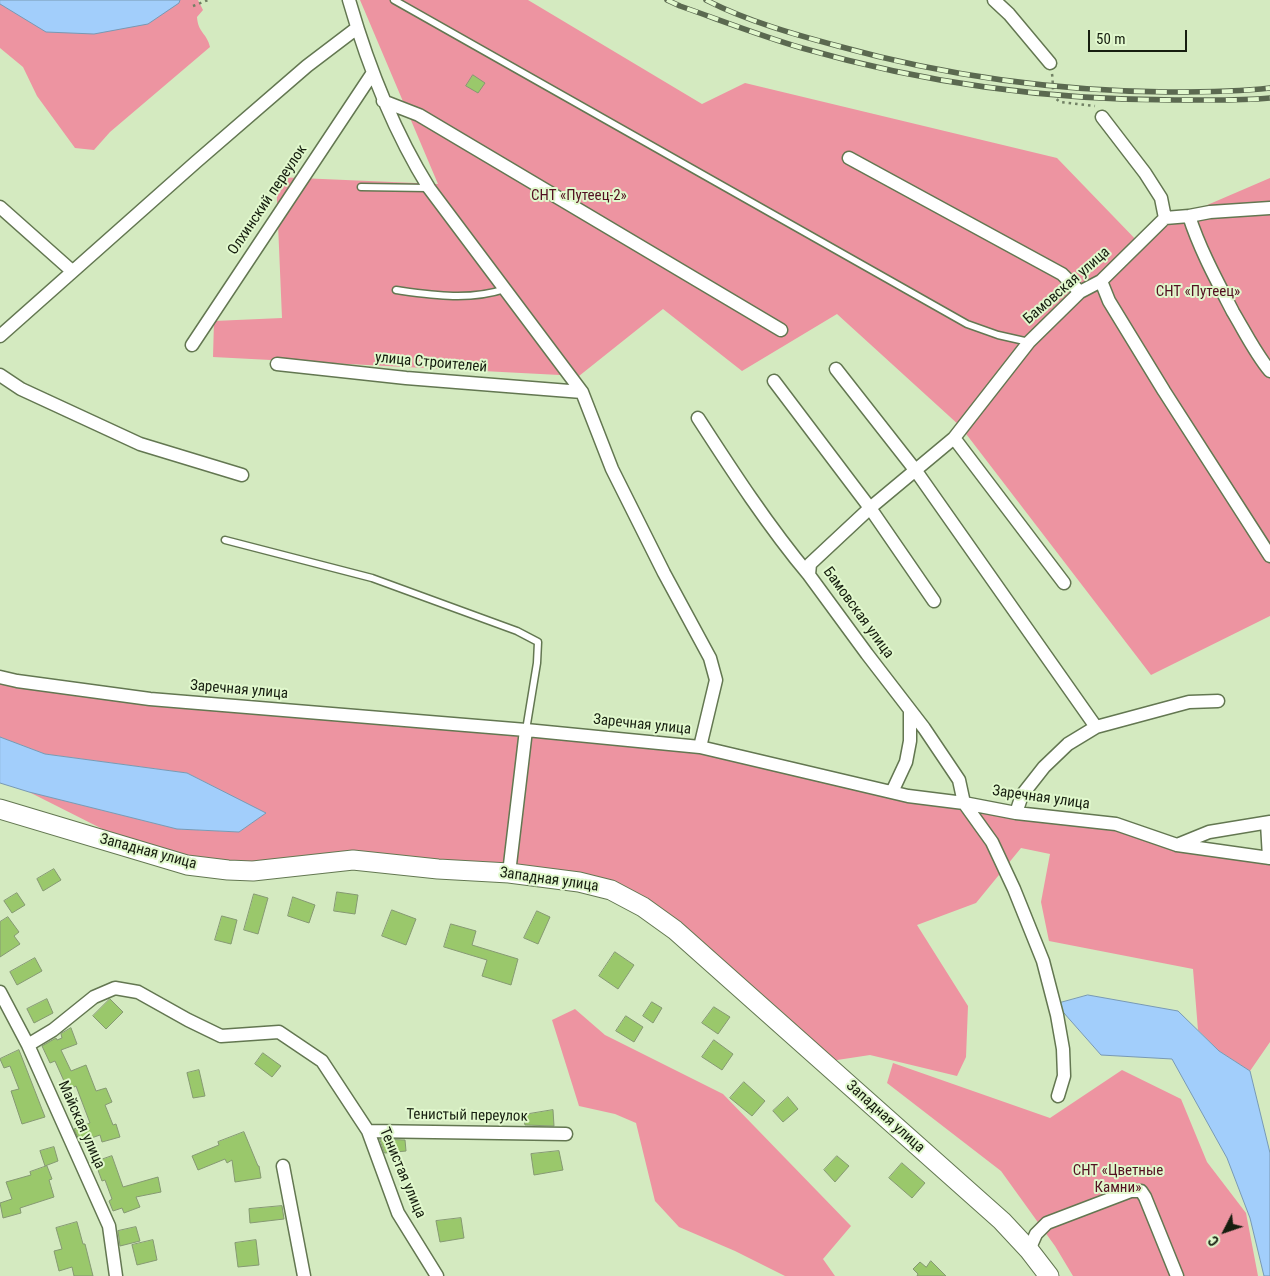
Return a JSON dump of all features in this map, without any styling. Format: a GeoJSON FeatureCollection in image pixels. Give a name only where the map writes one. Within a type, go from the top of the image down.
{"type":"FeatureCollection","features":[{"type":"Feature","properties":{"kind":"main road","name":"Западная улица"},"geometry":{"type":"LineString","coordinates":[[0,809],[187,865],[228,870],[276,869],[353,860],[438,869],[509,873],[579,882],[611,890],[643,906],[675,930],[1002,1221],[1049,1276]]}},
{"type":"Feature","properties":{"kind":"street"},"geometry":{"type":"LineString","coordinates":[[349,0],[372,74],[383,101],[420,173],[582,392],[612,468],[664,573],[710,658],[716,680],[700,747]]}},
{"type":"Feature","properties":{"kind":"street"},"geometry":{"type":"LineString","coordinates":[[994,0],[1009,14],[1050,62]]}},
{"type":"Feature","properties":{"kind":"street"},"geometry":{"type":"LineString","coordinates":[[0,336],[72,270],[307,66],[357,28]]}},
{"type":"Feature","properties":{"kind":"street","name":"Олхинский переулок"},"geometry":{"type":"LineString","coordinates":[[192,345],[372,74]]}},
{"type":"Feature","properties":{"kind":"street"},"geometry":{"type":"LineString","coordinates":[[383,101],[427,119],[781,330]]}},
{"type":"Feature","properties":{"kind":"street"},"geometry":{"type":"LineString","coordinates":[[1102,118],[1145,173],[1161,198],[1164,218],[1210,212],[1270,208]]}},
{"type":"Feature","properties":{"kind":"street"},"geometry":{"type":"LineString","coordinates":[[849,158],[1062,274],[1080,292]]}},
{"type":"Feature","properties":{"kind":"street"},"geometry":{"type":"LineString","coordinates":[[0,207],[72,270]]}},
{"type":"Feature","properties":{"kind":"street"},"geometry":{"type":"LineString","coordinates":[[1189,216],[1196,240],[1216,280],[1258,357],[1270,371]]}},
{"type":"Feature","properties":{"kind":"street","name":"Бамовская улица"},"geometry":{"type":"LineString","coordinates":[[1058,1096],[1064,1076],[1063,1049],[1057,1014],[1043,961],[1014,888],[992,842],[964,803],[959,780],[910,710],[809,575],[810,564],[870,508],[954,438],[1029,342],[1080,292],[1101,282],[1164,218]]}},
{"type":"Feature","properties":{"kind":"street"},"geometry":{"type":"LineString","coordinates":[[1101,282],[1109,301],[1191,436],[1270,556]]}},
{"type":"Feature","properties":{"kind":"street","name":"улица Строителей"},"geometry":{"type":"LineString","coordinates":[[277,364],[406,378],[582,392]]}},
{"type":"Feature","properties":{"kind":"street"},"geometry":{"type":"LineString","coordinates":[[836,369],[916,471],[1096,727]]}},
{"type":"Feature","properties":{"kind":"street"},"geometry":{"type":"LineString","coordinates":[[0,375],[21,389],[140,444],[242,475]]}},
{"type":"Feature","properties":{"kind":"street"},"geometry":{"type":"LineString","coordinates":[[774,381],[870,508],[934,601]]}},
{"type":"Feature","properties":{"kind":"street"},"geometry":{"type":"LineString","coordinates":[[698,418],[755,505],[809,575]]}},
{"type":"Feature","properties":{"kind":"street"},"geometry":{"type":"LineString","coordinates":[[954,438],[1064,583]]}},
{"type":"Feature","properties":{"kind":"street","name":"Заречная улица"},"geometry":{"type":"LineString","coordinates":[[0,677],[150,699],[526,730],[700,747],[892,792],[1016,813],[1116,824],[1177,845],[1269,858]]}},
{"type":"Feature","properties":{"kind":"street"},"geometry":{"type":"LineString","coordinates":[[1016,813],[1022,795],[1044,768],[1068,744],[1096,727],[1188,702],[1218,701]]}},
{"type":"Feature","properties":{"kind":"street"},"geometry":{"type":"LineString","coordinates":[[892,792],[906,762],[910,740],[910,710]]}},
{"type":"Feature","properties":{"kind":"street"},"geometry":{"type":"LineString","coordinates":[[509,873],[526,730]]}},
{"type":"Feature","properties":{"kind":"street"},"geometry":{"type":"LineString","coordinates":[[1177,845],[1209,832],[1269,823],[1269,858]]}},
{"type":"Feature","properties":{"kind":"street","name":"Тенистая улица"},"geometry":{"type":"LineString","coordinates":[[28,1045],[53,1030],[94,997],[115,988],[138,992],[188,1020],[222,1036],[279,1032],[322,1062],[368,1131],[398,1213],[437,1276]]}},
{"type":"Feature","properties":{"kind":"street","name":"Майская улица"},"geometry":{"type":"LineString","coordinates":[[0,992],[28,1045],[109,1226],[116,1276]]}},
{"type":"Feature","properties":{"kind":"street","name":"Тенистый переулок"},"geometry":{"type":"LineString","coordinates":[[368,1131],[566,1134]]}},
{"type":"Feature","properties":{"kind":"street"},"geometry":{"type":"LineString","coordinates":[[283,1166],[304,1276]]}},
{"type":"Feature","properties":{"kind":"street"},"geometry":{"type":"LineString","coordinates":[[1028,1250],[1036,1234],[1047,1223],[1131,1192],[1141,1191],[1146,1197],[1177,1276]]}},
{"type":"Feature","properties":{"kind":"lane"},"geometry":{"type":"LineString","coordinates":[[394,0],[967,324],[998,336],[1029,342]]}},
{"type":"Feature","properties":{"kind":"lane"},"geometry":{"type":"LineString","coordinates":[[361,187],[430,188]]}},
{"type":"Feature","properties":{"kind":"lane"},"geometry":{"type":"LineString","coordinates":[[396,290],[447,296],[488,295],[504,289]]}},
{"type":"Feature","properties":{"kind":"lane"},"geometry":{"type":"LineString","coordinates":[[226,540],[372,578],[517,631],[538,642],[537,663],[526,730]]}},
{"type":"Feature","properties":{"kind":"path"},"geometry":{"type":"LineString","coordinates":[[193,6],[208,0]]}},
{"type":"Feature","properties":{"kind":"path"},"geometry":{"type":"LineString","coordinates":[[1050,62],[1053,77],[1053,95],[1056,100],[1098,106],[1102,118]]}},
{"type":"Feature","properties":{"kind":"green space"},"geometry":{"type":"Polygon","coordinates":[[[180,0],[198,0],[203,10],[197,17],[198,22],[210,47],[110,132],[94,150],[75,148],[37,96],[23,67],[0,48],[0,2],[179,3],[180,0]]]}},
{"type":"Feature","properties":{"kind":"green space","name":"СНТ «Путеец-2»"},"geometry":{"type":"Polygon","coordinates":[[[360,0],[528,0],[702,104],[745,83],[1057,158],[1142,246],[1170,221],[1270,178],[1270,616],[1151,675],[960,426],[837,314],[742,371],[663,309],[579,376],[213,357],[214,321],[282,318],[276,177],[438,184],[360,0]]]}},
{"type":"Feature","properties":{"kind":"green space"},"geometry":{"type":"Polygon","coordinates":[[[0,677],[17,681],[700,747],[892,792],[1116,824],[1177,845],[1270,858],[1270,1042],[1250,1071],[1219,1051],[1198,1030],[1193,969],[1049,941],[1041,902],[1050,854],[1021,848],[976,903],[917,925],[968,1006],[966,1057],[957,1076],[870,1055],[824,1062],[611,890],[438,869],[283,868],[152,854],[29,792],[177,829],[239,832],[265,813],[187,773],[45,754],[0,737],[0,677]]]}},
{"type":"Feature","properties":{"kind":"green space"},"geometry":{"type":"Polygon","coordinates":[[[575,1009],[605,1035],[723,1094],[851,1226],[823,1259],[835,1276],[785,1276],[735,1251],[679,1227],[655,1201],[636,1123],[615,1114],[579,1106],[552,1020],[575,1009]]]}},
{"type":"Feature","properties":{"kind":"green space","name":"СНТ «Цветные Камни»"},"geometry":{"type":"Polygon","coordinates":[[[893,1063],[1050,1118],[1122,1070],[1181,1099],[1207,1162],[1246,1213],[1258,1276],[1073,1276],[1055,1246],[1001,1171],[887,1083],[893,1063]]]}},
{"type":"Feature","properties":{"kind":"water"},"geometry":{"type":"Polygon","coordinates":[[[0,0],[180,0],[179,3],[148,24],[94,34],[46,32],[0,4],[0,0]]]}},
{"type":"Feature","properties":{"kind":"water"},"geometry":{"type":"Polygon","coordinates":[[[0,737],[45,754],[187,773],[266,813],[239,832],[177,829],[29,792],[0,783],[0,737]]]}},
{"type":"Feature","properties":{"kind":"water"},"geometry":{"type":"Polygon","coordinates":[[[1088,995],[1178,1011],[1219,1051],[1250,1071],[1270,1153],[1270,1276],[1264,1276],[1250,1218],[1227,1158],[1172,1059],[1101,1055],[1056,1004],[1088,995]]]}},
{"type":"Feature","properties":{"kind":"building"},"geometry":{"type":"Polygon","coordinates":[[[473,75],[485,83],[478,93],[466,86],[473,75]]]}},
{"type":"Feature","properties":{"kind":"building"},"geometry":{"type":"Polygon","coordinates":[[[54,869],[61,880],[43,891],[37,879],[54,869]]]}},
{"type":"Feature","properties":{"kind":"building"},"geometry":{"type":"Polygon","coordinates":[[[337,892],[358,895],[355,914],[334,911],[337,892]]]}},
{"type":"Feature","properties":{"kind":"building"},"geometry":{"type":"Polygon","coordinates":[[[17,893],[25,905],[12,913],[4,901],[17,893]]]}},
{"type":"Feature","properties":{"kind":"building"},"geometry":{"type":"Polygon","coordinates":[[[254,894],[268,898],[258,934],[244,930],[254,894]]]}},
{"type":"Feature","properties":{"kind":"building"},"geometry":{"type":"Polygon","coordinates":[[[293,897],[315,905],[309,923],[288,916],[293,897]]]}},
{"type":"Feature","properties":{"kind":"building"},"geometry":{"type":"Polygon","coordinates":[[[392,910],[416,919],[406,945],[382,936],[392,910]]]}},
{"type":"Feature","properties":{"kind":"building"},"geometry":{"type":"Polygon","coordinates":[[[537,911],[550,917],[538,944],[524,938],[537,911]]]}},
{"type":"Feature","properties":{"kind":"building"},"geometry":{"type":"Polygon","coordinates":[[[222,916],[237,920],[231,944],[215,940],[222,916]]]}},
{"type":"Feature","properties":{"kind":"building"},"geometry":{"type":"Polygon","coordinates":[[[8,917],[19,932],[14,936],[20,944],[0,957],[0,922],[8,917]]]}},
{"type":"Feature","properties":{"kind":"building"},"geometry":{"type":"Polygon","coordinates":[[[451,924],[476,931],[472,945],[518,959],[511,985],[482,976],[487,960],[444,947],[451,924]]]}},
{"type":"Feature","properties":{"kind":"building"},"geometry":{"type":"Polygon","coordinates":[[[615,952],[634,965],[618,989],[599,976],[615,952]]]}},
{"type":"Feature","properties":{"kind":"building"},"geometry":{"type":"Polygon","coordinates":[[[35,958],[42,971],[17,985],[10,972],[35,958]]]}},
{"type":"Feature","properties":{"kind":"building"},"geometry":{"type":"Polygon","coordinates":[[[47,999],[53,1013],[34,1023],[27,1009],[47,999]]]}},
{"type":"Feature","properties":{"kind":"building"},"geometry":{"type":"Polygon","coordinates":[[[110,999],[123,1012],[106,1029],[93,1016],[110,999]]]}},
{"type":"Feature","properties":{"kind":"building"},"geometry":{"type":"Polygon","coordinates":[[[652,1002],[662,1008],[653,1023],[643,1016],[652,1002]]]}},
{"type":"Feature","properties":{"kind":"building"},"geometry":{"type":"Polygon","coordinates":[[[714,1007],[730,1017],[718,1034],[702,1023],[714,1007]]]}},
{"type":"Feature","properties":{"kind":"building"},"geometry":{"type":"Polygon","coordinates":[[[626,1016],[643,1027],[634,1042],[616,1031],[626,1016]]]}},
{"type":"Feature","properties":{"kind":"building"},"geometry":{"type":"Polygon","coordinates":[[[71,1028],[77,1044],[61,1050],[71,1071],[86,1065],[96,1091],[106,1088],[112,1102],[105,1105],[113,1125],[116,1124],[120,1137],[102,1142],[100,1135],[80,1142],[74,1129],[90,1123],[76,1086],[68,1090],[55,1061],[50,1063],[42,1046],[56,1038],[57,1040],[62,1038],[61,1034],[71,1028]]]}},
{"type":"Feature","properties":{"kind":"building"},"geometry":{"type":"Polygon","coordinates":[[[714,1040],[733,1054],[722,1070],[702,1057],[714,1040]]]}},
{"type":"Feature","properties":{"kind":"building"},"geometry":{"type":"Polygon","coordinates":[[[19,1050],[45,1117],[22,1124],[11,1091],[19,1089],[10,1066],[4,1068],[0,1059],[19,1050]]]}},
{"type":"Feature","properties":{"kind":"building"},"geometry":{"type":"Polygon","coordinates":[[[263,1053],[281,1066],[272,1077],[255,1064],[263,1053]]]}},
{"type":"Feature","properties":{"kind":"building"},"geometry":{"type":"Polygon","coordinates":[[[199,1070],[205,1096],[193,1098],[187,1073],[199,1070]]]}},
{"type":"Feature","properties":{"kind":"building"},"geometry":{"type":"Polygon","coordinates":[[[744,1082],[765,1101],[752,1116],[730,1098],[744,1082]]]}},
{"type":"Feature","properties":{"kind":"building"},"geometry":{"type":"Polygon","coordinates":[[[788,1097],[798,1109],[783,1122],[773,1111],[788,1097]]]}},
{"type":"Feature","properties":{"kind":"building"},"geometry":{"type":"Polygon","coordinates":[[[553,1110],[554,1126],[525,1125],[523,1115],[553,1110]]]}},
{"type":"Feature","properties":{"kind":"building"},"geometry":{"type":"Polygon","coordinates":[[[244,1132],[259,1166],[261,1178],[235,1182],[232,1160],[227,1163],[225,1159],[198,1170],[192,1156],[219,1145],[218,1142],[244,1132]]]}},
{"type":"Feature","properties":{"kind":"building"},"geometry":{"type":"Polygon","coordinates":[[[380,1139],[405,1140],[406,1151],[385,1153],[380,1139]]]}},
{"type":"Feature","properties":{"kind":"building"},"geometry":{"type":"Polygon","coordinates":[[[54,1147],[58,1161],[45,1166],[40,1151],[54,1147]]]}},
{"type":"Feature","properties":{"kind":"building"},"geometry":{"type":"Polygon","coordinates":[[[559,1151],[563,1170],[534,1175],[531,1154],[559,1151]]]}},
{"type":"Feature","properties":{"kind":"building"},"geometry":{"type":"Polygon","coordinates":[[[112,1156],[123,1187],[158,1177],[161,1192],[136,1197],[140,1207],[124,1213],[122,1208],[113,1211],[109,1201],[112,1199],[105,1180],[102,1181],[95,1162],[112,1156]]]}},
{"type":"Feature","properties":{"kind":"building"},"geometry":{"type":"Polygon","coordinates":[[[837,1156],[849,1166],[835,1182],[824,1170],[837,1156]]]}},
{"type":"Feature","properties":{"kind":"building"},"geometry":{"type":"Polygon","coordinates":[[[902,1163],[925,1183],[912,1198],[889,1178],[902,1163]]]}},
{"type":"Feature","properties":{"kind":"building"},"geometry":{"type":"Polygon","coordinates":[[[47,1166],[52,1179],[49,1180],[54,1197],[20,1208],[21,1213],[3,1218],[0,1203],[12,1199],[6,1182],[31,1175],[30,1172],[47,1166]]]}},
{"type":"Feature","properties":{"kind":"building"},"geometry":{"type":"Polygon","coordinates":[[[282,1206],[284,1219],[250,1223],[249,1209],[282,1206]]]}},
{"type":"Feature","properties":{"kind":"building"},"geometry":{"type":"Polygon","coordinates":[[[461,1218],[464,1238],[440,1242],[436,1221],[461,1218]]]}},
{"type":"Feature","properties":{"kind":"building"},"geometry":{"type":"Polygon","coordinates":[[[77,1222],[93,1276],[74,1276],[72,1267],[59,1271],[54,1251],[62,1249],[56,1228],[77,1222]]]}},
{"type":"Feature","properties":{"kind":"building"},"geometry":{"type":"Polygon","coordinates":[[[136,1227],[140,1241],[120,1246],[118,1231],[136,1227]]]}},
{"type":"Feature","properties":{"kind":"building"},"geometry":{"type":"Polygon","coordinates":[[[153,1240],[157,1260],[137,1265],[132,1245],[153,1240]]]}},
{"type":"Feature","properties":{"kind":"building"},"geometry":{"type":"Polygon","coordinates":[[[256,1240],[259,1265],[238,1267],[235,1243],[256,1240]]]}},
{"type":"Feature","properties":{"kind":"building"},"geometry":{"type":"Polygon","coordinates":[[[931,1261],[946,1276],[917,1276],[918,1274],[913,1269],[920,1262],[926,1267],[931,1261]]]}},
{"type":"Feature","properties":{"kind":"railway"},"geometry":{"type":"LineString","coordinates":[[667,0],[741,28],[802,48],[894,71],[940,80],[1034,93],[1081,97],[1175,100],[1270,98]]}},
{"type":"Feature","properties":{"kind":"railway"},"geometry":{"type":"LineString","coordinates":[[706,0],[754,21],[804,37],[919,66],[1001,80],[1084,89],[1126,91],[1206,92],[1270,88]]}},
{"type":"Feature","properties":{"kind":"park label","name":"СНТ «Путеец»"},"geometry":{"type":"Point","coordinates":[1198,292]}}]}
